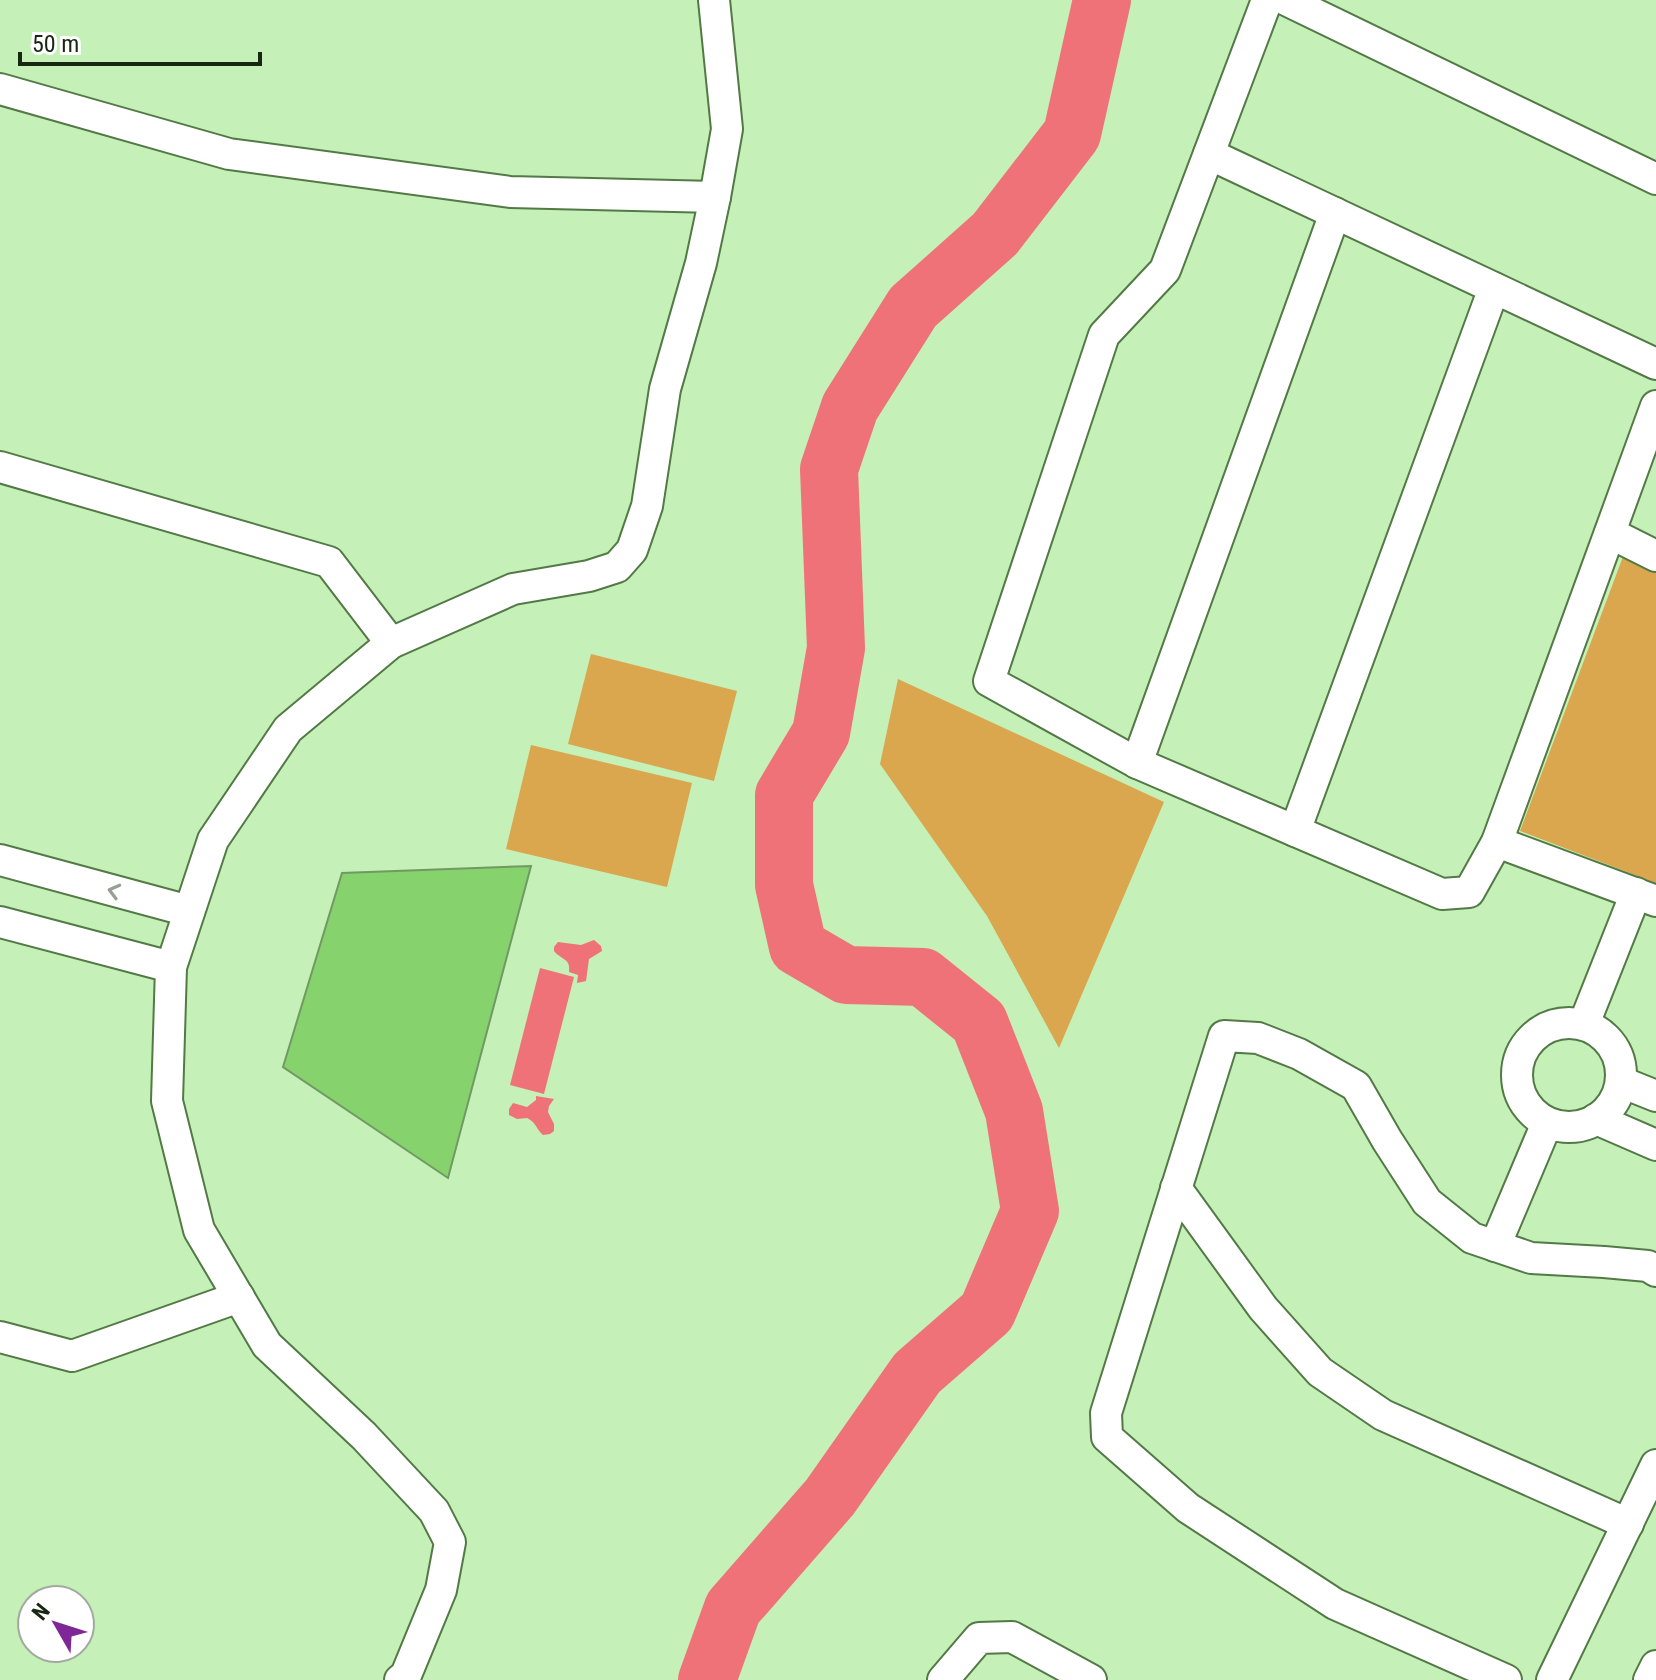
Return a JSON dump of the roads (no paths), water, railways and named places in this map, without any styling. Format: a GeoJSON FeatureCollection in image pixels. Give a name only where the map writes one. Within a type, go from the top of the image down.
{"type":"FeatureCollection","features":[{"type":"Feature","properties":{"kind":"street"},"geometry":{"type":"LineString","coordinates":[[400,1680],[406,1675],[441,1590],[450,1542],[434,1511],[364,1436],[267,1345],[199,1230],[167,1101],[171,967],[213,840],[288,729],[391,643],[513,589],[589,576],[617,567],[632,550],[647,506],[665,389],[701,263],[727,129],[714,0]]}},
{"type":"Feature","properties":{"kind":"street"},"geometry":{"type":"LineString","coordinates":[[1267,0],[1165,270],[1104,335],[989,681],[1137,763],[1442,894],[1469,892],[1497,842],[1656,406]]}},
{"type":"Feature","properties":{"kind":"street"},"geometry":{"type":"LineString","coordinates":[[1286,0],[1656,179]]}},
{"type":"Feature","properties":{"kind":"street"},"geometry":{"type":"LineString","coordinates":[[0,89],[229,154],[510,192],[715,197]]}},
{"type":"Feature","properties":{"kind":"street"},"geometry":{"type":"LineString","coordinates":[[1209,154],[1656,364]]}},
{"type":"Feature","properties":{"kind":"street"},"geometry":{"type":"LineString","coordinates":[[1137,763],[1335,213]]}},
{"type":"Feature","properties":{"kind":"street"},"geometry":{"type":"LineString","coordinates":[[1295,831],[1494,288]]}},
{"type":"Feature","properties":{"kind":"street"},"geometry":{"type":"LineString","coordinates":[[0,467],[329,562],[391,643]]}},
{"type":"Feature","properties":{"kind":"street"},"geometry":{"type":"LineString","coordinates":[[1610,533],[1656,556]]}},
{"type":"Feature","properties":{"kind":"street"},"geometry":{"type":"LineString","coordinates":[[1497,842],[1646,897],[1584,1024]]}},
{"type":"Feature","properties":{"kind":"street"},"geometry":{"type":"LineString","coordinates":[[0,860],[189,911]]}},
{"type":"Feature","properties":{"kind":"street"},"geometry":{"type":"LineString","coordinates":[[0,922],[171,967]]}},
{"type":"Feature","properties":{"kind":"street"},"geometry":{"type":"LineString","coordinates":[[1566,1022],[1584,1024],[1608,1040],[1621,1067],[1621,1082],[1608,1110],[1581,1126],[1564,1127],[1547,1123],[1533,1114],[1522,1100],[1517,1083],[1517,1066],[1523,1049],[1534,1035],[1549,1026],[1566,1022]]}},
{"type":"Feature","properties":{"kind":"street"},"geometry":{"type":"LineString","coordinates":[[1506,1680],[1335,1604],[1188,1508],[1107,1437],[1106,1413],[1224,1036],[1258,1038],[1299,1054],[1356,1086],[1427,1202],[1472,1238],[1531,1258],[1648,1266],[1656,1271]]}},
{"type":"Feature","properties":{"kind":"street"},"geometry":{"type":"LineString","coordinates":[[1621,1082],[1656,1096]]}},
{"type":"Feature","properties":{"kind":"street"},"geometry":{"type":"LineString","coordinates":[[1596,1119],[1656,1145]]}},
{"type":"Feature","properties":{"kind":"street"},"geometry":{"type":"LineString","coordinates":[[1495,1246],[1547,1123]]}},
{"type":"Feature","properties":{"kind":"street"},"geometry":{"type":"LineString","coordinates":[[1176,1188],[1263,1308],[1320,1372],[1383,1415],[1628,1524]]}},
{"type":"Feature","properties":{"kind":"street"},"geometry":{"type":"LineString","coordinates":[[0,1337],[72,1356],[239,1297]]}},
{"type":"Feature","properties":{"kind":"street"},"geometry":{"type":"LineString","coordinates":[[1552,1680],[1656,1465]]}},
{"type":"Feature","properties":{"kind":"street"},"geometry":{"type":"LineString","coordinates":[[943,1680],[979,1638],[1001,1637],[1012,1637],[1091,1680]]}},
{"type":"Feature","properties":{"kind":"street"},"geometry":{"type":"LineString","coordinates":[[1649,1680],[1656,1666]]}},
{"type":"Feature","properties":{"kind":"waterway"},"geometry":{"type":"LineString","coordinates":[[707,1680],[733,1608],[830,1497],[917,1373],[987,1312],[1030,1211],[1014,1111],[979,1022],[923,977],[846,975],[798,947],[784,885],[784,795],[821,733],[836,648],[829,469],[850,407],[913,307],[995,234],[1072,134],[1102,0]]}}]}
